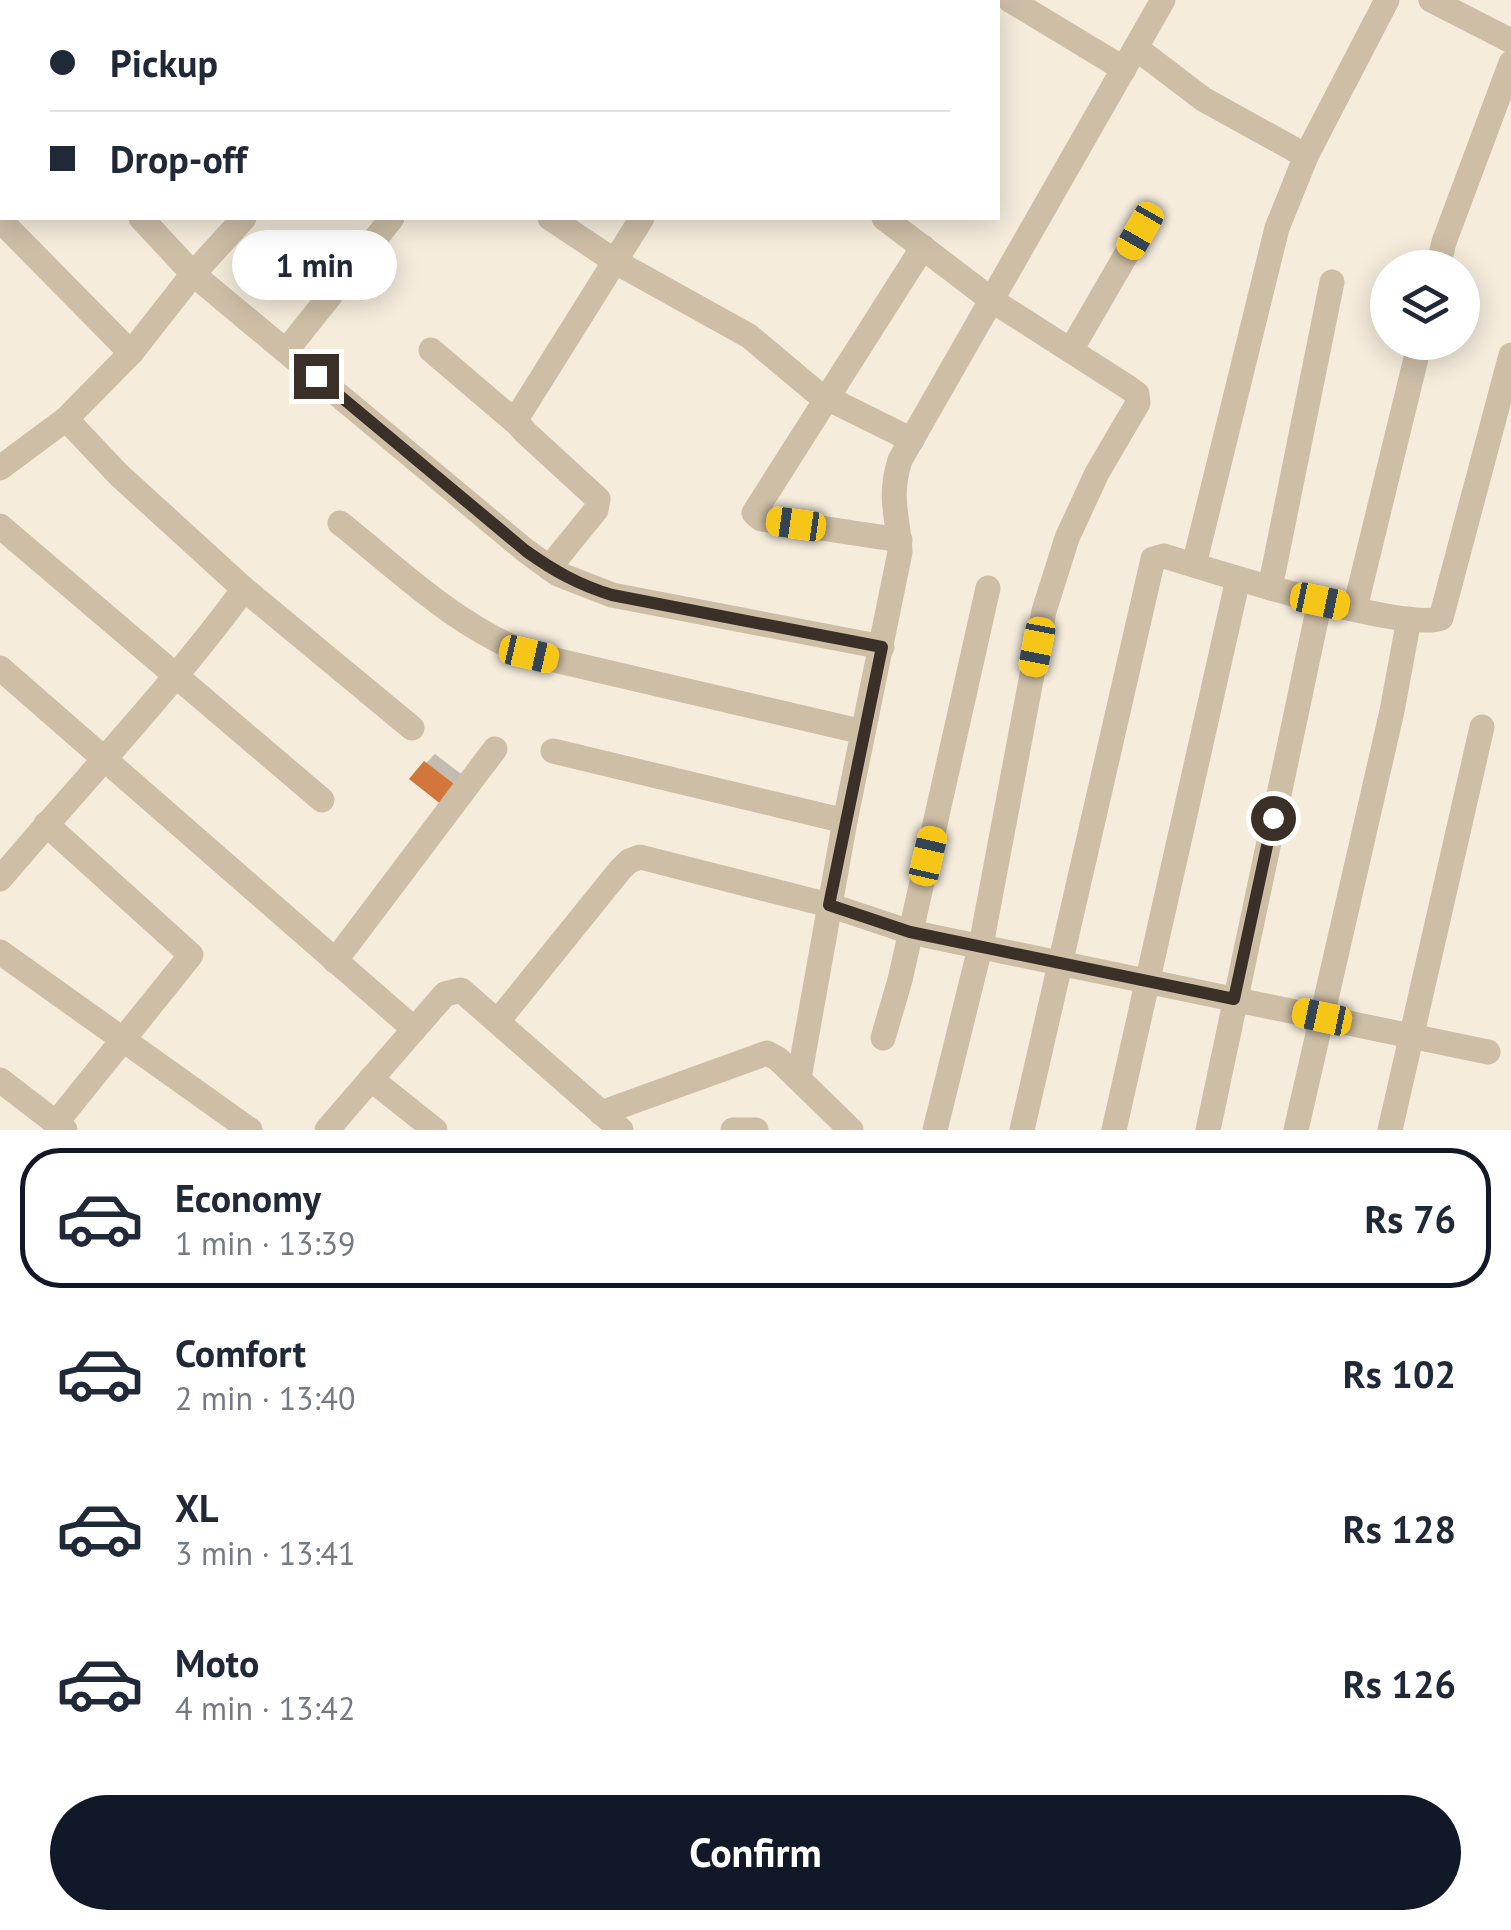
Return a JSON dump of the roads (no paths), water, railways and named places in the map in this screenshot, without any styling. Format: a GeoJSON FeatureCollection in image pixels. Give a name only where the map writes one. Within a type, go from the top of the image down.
{"type":"FeatureCollection","features":[{"type":"Feature","properties":{"kind":"street"},"geometry":{"type":"LineString","coordinates":[[1010,0],[1130,59],[1306,156]]}},
{"type":"Feature","properties":{"kind":"street"},"geometry":{"type":"LineString","coordinates":[[799,1078],[845,821],[900,552],[892,502],[893,481],[912,440],[1163,0]]}},
{"type":"Feature","properties":{"kind":"street"},"geometry":{"type":"LineString","coordinates":[[1194,565],[1277,228],[1306,156],[1387,0]]}},
{"type":"Feature","properties":{"kind":"street"},"geometry":{"type":"LineString","coordinates":[[1431,0],[1511,40]]}},
{"type":"Feature","properties":{"kind":"street"},"geometry":{"type":"LineString","coordinates":[[1442,250],[1511,63]]}},
{"type":"Feature","properties":{"kind":"street"},"geometry":{"type":"LineString","coordinates":[[0,220],[131,353]]}},
{"type":"Feature","properties":{"kind":"street"},"geometry":{"type":"LineString","coordinates":[[143,220],[193,274],[549,568],[582,586],[612,595],[882,647]]}},
{"type":"Feature","properties":{"kind":"street"},"geometry":{"type":"LineString","coordinates":[[0,468],[66,419],[131,353],[193,274],[242,220]]}},
{"type":"Feature","properties":{"kind":"street"},"geometry":{"type":"LineString","coordinates":[[286,352],[390,220]]}},
{"type":"Feature","properties":{"kind":"street"},"geometry":{"type":"LineString","coordinates":[[553,220],[616,262],[749,336],[826,398],[912,440]]}},
{"type":"Feature","properties":{"kind":"street"},"geometry":{"type":"LineString","coordinates":[[519,425],[521,409],[641,220]]}},
{"type":"Feature","properties":{"kind":"street"},"geometry":{"type":"LineString","coordinates":[[887,220],[993,301],[1129,388],[1137,394],[1138,403],[1074,522],[1044,611],[980,946],[935,1130]]}},
{"type":"Feature","properties":{"kind":"street"},"geometry":{"type":"LineString","coordinates":[[1071,350],[1140,231]]}},
{"type":"Feature","properties":{"kind":"street"},"geometry":{"type":"LineString","coordinates":[[900,540],[756,517],[755,507],[923,247]]}},
{"type":"Feature","properties":{"kind":"street"},"geometry":{"type":"LineString","coordinates":[[1270,588],[1332,282]]}},
{"type":"Feature","properties":{"kind":"street"},"geometry":{"type":"LineString","coordinates":[[432,350],[598,499],[596,510],[549,568]]}},
{"type":"Feature","properties":{"kind":"street"},"geometry":{"type":"LineString","coordinates":[[1022,1130],[1150,564],[1158,556],[1320,601],[1409,619],[1432,622],[1441,618],[1511,354]]}},
{"type":"Feature","properties":{"kind":"street"},"geometry":{"type":"LineString","coordinates":[[1355,608],[1416,360]]}},
{"type":"Feature","properties":{"kind":"street"},"geometry":{"type":"LineString","coordinates":[[66,419],[119,475],[244,589],[412,728]]}},
{"type":"Feature","properties":{"kind":"street"},"geometry":{"type":"LineString","coordinates":[[340,523],[495,641],[529,654],[863,732]]}},
{"type":"Feature","properties":{"kind":"street"},"geometry":{"type":"LineString","coordinates":[[0,526],[322,800]]}},
{"type":"Feature","properties":{"kind":"street"},"geometry":{"type":"LineString","coordinates":[[1114,1130],[1238,578]]}},
{"type":"Feature","properties":{"kind":"street"},"geometry":{"type":"LineString","coordinates":[[883,1038],[988,588]]}},
{"type":"Feature","properties":{"kind":"street"},"geometry":{"type":"LineString","coordinates":[[0,879],[104,762],[244,589]]}},
{"type":"Feature","properties":{"kind":"street"},"geometry":{"type":"LineString","coordinates":[[1208,1130],[1320,601]]}},
{"type":"Feature","properties":{"kind":"street"},"geometry":{"type":"LineString","coordinates":[[1296,1130],[1392,711],[1409,619]]}},
{"type":"Feature","properties":{"kind":"street"},"geometry":{"type":"LineString","coordinates":[[0,668],[414,1029]]}},
{"type":"Feature","properties":{"kind":"street"},"geometry":{"type":"LineString","coordinates":[[1390,1130],[1482,726]]}},
{"type":"Feature","properties":{"kind":"street"},"geometry":{"type":"LineString","coordinates":[[335,960],[495,749]]}},
{"type":"Feature","properties":{"kind":"street"},"geometry":{"type":"LineString","coordinates":[[553,751],[845,821]]}},
{"type":"Feature","properties":{"kind":"street"},"geometry":{"type":"LineString","coordinates":[[0,1080],[60,1126],[121,1038],[191,955],[46,824]]}},
{"type":"Feature","properties":{"kind":"street"},"geometry":{"type":"LineString","coordinates":[[498,1021],[629,861],[640,857],[829,905],[910,932],[1488,1052]]}},
{"type":"Feature","properties":{"kind":"street"},"geometry":{"type":"LineString","coordinates":[[0,952],[250,1130]]}},
{"type":"Feature","properties":{"kind":"street"},"geometry":{"type":"LineString","coordinates":[[327,1130],[452,990],[469,994],[611,1122],[756,1055],[766,1054],[778,1058],[851,1130]]}},
{"type":"Feature","properties":{"kind":"street"},"geometry":{"type":"LineString","coordinates":[[370,1080],[435,1130]]}},
{"type":"Feature","properties":{"kind":"street"},"geometry":{"type":"LineString","coordinates":[[733,1130],[756,1130]]}}]}
